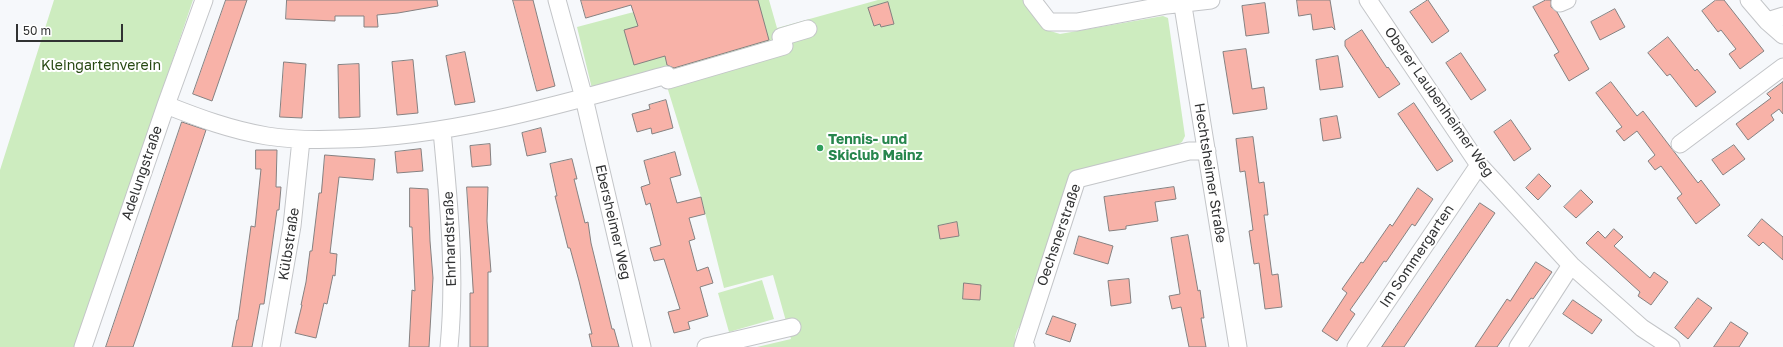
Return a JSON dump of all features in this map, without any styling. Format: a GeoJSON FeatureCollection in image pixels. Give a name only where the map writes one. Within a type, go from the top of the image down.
{"type":"FeatureCollection","features":[{"type":"Feature","properties":{"kind":"street","name":"Adelungstraße"},"geometry":{"type":"LineString","coordinates":[[83,347],[204,0]]}},
{"type":"Feature","properties":{"kind":"street","name":"Ebersheimer Weg"},"geometry":{"type":"LineString","coordinates":[[557,0],[584,98],[642,347]]}},
{"type":"Feature","properties":{"kind":"street"},"geometry":{"type":"LineString","coordinates":[[1032,0],[1049,22],[1077,22],[1183,2],[1210,0]]}},
{"type":"Feature","properties":{"kind":"street","name":"Oberer Laubenheimer Weg"},"geometry":{"type":"LineString","coordinates":[[1368,0],[1479,165],[1571,265],[1642,328],[1671,347]]}},
{"type":"Feature","properties":{"kind":"street"},"geometry":{"type":"LineString","coordinates":[[1749,0],[1767,21],[1783,35]]}},
{"type":"Feature","properties":{"kind":"street","name":"Hechtsheimer Straße"},"geometry":{"type":"LineString","coordinates":[[1183,2],[1238,347]]}},
{"type":"Feature","properties":{"kind":"street"},"geometry":{"type":"LineString","coordinates":[[1767,21],[1783,16]]}},
{"type":"Feature","properties":{"kind":"street"},"geometry":{"type":"LineString","coordinates":[[166,106],[202,120],[234,129],[268,136],[301,140],[375,139],[442,131],[584,98],[667,75],[668,80],[784,46],[781,37],[808,29]]}},
{"type":"Feature","properties":{"kind":"street"},"geometry":{"type":"LineString","coordinates":[[1680,144],[1783,67]]}},
{"type":"Feature","properties":{"kind":"street","name":"Ehrhardstraße"},"geometry":{"type":"LineString","coordinates":[[442,131],[450,212],[452,263],[452,312],[449,347]]}},
{"type":"Feature","properties":{"kind":"street","name":"Külbstraße"},"geometry":{"type":"LineString","coordinates":[[271,347],[292,226],[301,140]]}},
{"type":"Feature","properties":{"kind":"street","name":"Oechsnerstraße"},"geometry":{"type":"LineString","coordinates":[[1026,347],[1023,346],[1077,179],[1189,151],[1207,151]]}},
{"type":"Feature","properties":{"kind":"street","name":"Im Sommergarten"},"geometry":{"type":"LineString","coordinates":[[1356,347],[1479,165]]}},
{"type":"Feature","properties":{"kind":"street"},"geometry":{"type":"LineString","coordinates":[[1518,347],[1571,265]]}},
{"type":"Feature","properties":{"kind":"street"},"geometry":{"type":"LineString","coordinates":[[706,347],[792,327]]}},
{"type":"Feature","properties":{"kind":"green space","name":"Kleingartenverein"},"geometry":{"type":"Polygon","coordinates":[[[54,0],[193,0],[75,347],[0,347],[0,170],[54,0]]]}},
{"type":"Feature","properties":{"kind":"green space","name":"Tennis- und Skiclub Mainz"},"geometry":{"type":"Polygon","coordinates":[[[643,0],[769,0],[777,28],[878,0],[1024,0],[1047,30],[1060,34],[1163,16],[1168,18],[1185,136],[1182,142],[1177,145],[1072,179],[1023,324],[1021,324],[1017,332],[1015,347],[757,347],[791,339],[773,275],[724,288],[701,197],[665,80],[595,101],[577,27],[645,9],[643,0]]]}},
{"type":"Feature","properties":{"kind":"green space"},"geometry":{"type":"Polygon","coordinates":[[[762,280],[774,319],[729,332],[718,293],[762,280]]]}},
{"type":"Feature","properties":{"kind":"building"},"geometry":{"type":"Polygon","coordinates":[[[226,0],[247,0],[212,101],[193,94],[226,0]]]}},
{"type":"Feature","properties":{"kind":"building"},"geometry":{"type":"Polygon","coordinates":[[[287,0],[437,0],[438,6],[377,15],[378,27],[364,27],[364,16],[335,16],[335,21],[286,19],[287,0]]]}},
{"type":"Feature","properties":{"kind":"building"},"geometry":{"type":"Polygon","coordinates":[[[513,0],[533,0],[555,86],[537,91],[513,0]]]}},
{"type":"Feature","properties":{"kind":"building"},"geometry":{"type":"Polygon","coordinates":[[[581,0],[758,0],[769,40],[674,68],[667,65],[665,56],[634,65],[624,30],[638,26],[631,5],[586,18],[581,0]]]}},
{"type":"Feature","properties":{"kind":"building"},"geometry":{"type":"Polygon","coordinates":[[[1297,0],[1330,0],[1335,30],[1332,27],[1313,30],[1311,14],[1299,16],[1297,0]]]}},
{"type":"Feature","properties":{"kind":"building"},"geometry":{"type":"Polygon","coordinates":[[[1428,0],[1449,31],[1432,43],[1410,12],[1428,0]]]}},
{"type":"Feature","properties":{"kind":"building"},"geometry":{"type":"Polygon","coordinates":[[[1546,0],[1551,0],[1551,7],[1557,12],[1589,69],[1569,81],[1554,55],[1559,52],[1533,7],[1546,0]]]}},
{"type":"Feature","properties":{"kind":"building"},"geometry":{"type":"Polygon","coordinates":[[[1716,0],[1724,0],[1764,51],[1740,69],[1729,54],[1736,49],[1721,30],[1718,32],[1702,11],[1716,0]]]}},
{"type":"Feature","properties":{"kind":"building"},"geometry":{"type":"Polygon","coordinates":[[[888,2],[894,24],[881,27],[880,24],[874,26],[868,8],[888,2]]]}},
{"type":"Feature","properties":{"kind":"building"},"geometry":{"type":"Polygon","coordinates":[[[1265,3],[1269,33],[1246,36],[1242,6],[1265,3]]]}},
{"type":"Feature","properties":{"kind":"building"},"geometry":{"type":"Polygon","coordinates":[[[1615,9],[1625,27],[1600,40],[1591,22],[1615,9]]]}},
{"type":"Feature","properties":{"kind":"building"},"geometry":{"type":"Polygon","coordinates":[[[1362,30],[1387,68],[1388,67],[1400,84],[1379,98],[1345,46],[1345,41],[1362,30]]]}},
{"type":"Feature","properties":{"kind":"building"},"geometry":{"type":"Polygon","coordinates":[[[1668,37],[1695,71],[1697,69],[1716,92],[1696,107],[1670,74],[1667,76],[1648,53],[1668,37]]]}},
{"type":"Feature","properties":{"kind":"building"},"geometry":{"type":"Polygon","coordinates":[[[1246,49],[1252,89],[1264,87],[1267,109],[1233,114],[1223,52],[1246,49]]]}},
{"type":"Feature","properties":{"kind":"building"},"geometry":{"type":"Polygon","coordinates":[[[465,52],[475,102],[455,105],[446,56],[465,52]]]}},
{"type":"Feature","properties":{"kind":"building"},"geometry":{"type":"Polygon","coordinates":[[[1461,53],[1486,90],[1471,100],[1446,63],[1461,53]]]}},
{"type":"Feature","properties":{"kind":"building"},"geometry":{"type":"Polygon","coordinates":[[[1338,56],[1343,87],[1320,90],[1316,60],[1338,56]]]}},
{"type":"Feature","properties":{"kind":"building"},"geometry":{"type":"Polygon","coordinates":[[[413,60],[418,113],[397,115],[392,62],[413,60]]]}},
{"type":"Feature","properties":{"kind":"building"},"geometry":{"type":"Polygon","coordinates":[[[284,62],[306,64],[302,118],[280,117],[284,62]]]}},
{"type":"Feature","properties":{"kind":"building"},"geometry":{"type":"Polygon","coordinates":[[[359,64],[360,117],[339,118],[338,65],[359,64]]]}},
{"type":"Feature","properties":{"kind":"building"},"geometry":{"type":"Polygon","coordinates":[[[1611,82],[1637,116],[1643,111],[1698,183],[1701,180],[1720,205],[1696,224],[1677,198],[1682,194],[1661,166],[1655,170],[1648,161],[1655,155],[1637,131],[1624,141],[1616,131],[1622,127],[1596,93],[1611,82]]]}},
{"type":"Feature","properties":{"kind":"building"},"geometry":{"type":"Polygon","coordinates":[[[1783,82],[1783,114],[1779,109],[1771,115],[1774,120],[1748,140],[1736,124],[1771,98],[1767,94],[1783,82]]]}},
{"type":"Feature","properties":{"kind":"building"},"geometry":{"type":"Polygon","coordinates":[[[666,100],[673,128],[652,134],[651,128],[637,132],[632,114],[650,109],[649,105],[666,100]]]}},
{"type":"Feature","properties":{"kind":"building"},"geometry":{"type":"Polygon","coordinates":[[[1414,103],[1453,161],[1437,171],[1398,114],[1414,103]]]}},
{"type":"Feature","properties":{"kind":"building"},"geometry":{"type":"Polygon","coordinates":[[[1337,116],[1341,138],[1323,141],[1320,119],[1337,116]]]}},
{"type":"Feature","properties":{"kind":"building"},"geometry":{"type":"Polygon","coordinates":[[[1511,120],[1531,149],[1514,161],[1494,132],[1511,120]]]}},
{"type":"Feature","properties":{"kind":"building"},"geometry":{"type":"Polygon","coordinates":[[[182,122],[206,130],[144,315],[133,347],[106,347],[182,122]]]}},
{"type":"Feature","properties":{"kind":"building"},"geometry":{"type":"Polygon","coordinates":[[[541,128],[546,152],[527,156],[522,133],[541,128]]]}},
{"type":"Feature","properties":{"kind":"building"},"geometry":{"type":"Polygon","coordinates":[[[1253,137],[1259,183],[1264,182],[1268,215],[1264,215],[1272,275],[1278,274],[1282,307],[1265,309],[1259,263],[1254,264],[1249,231],[1253,230],[1245,171],[1240,172],[1236,139],[1253,137]]]}},
{"type":"Feature","properties":{"kind":"building"},"geometry":{"type":"Polygon","coordinates":[[[490,144],[491,165],[472,167],[470,146],[490,144]]]}},
{"type":"Feature","properties":{"kind":"building"},"geometry":{"type":"Polygon","coordinates":[[[1734,145],[1745,159],[1723,175],[1712,160],[1734,145]]]}},
{"type":"Feature","properties":{"kind":"building"},"geometry":{"type":"Polygon","coordinates":[[[421,149],[423,171],[397,173],[395,152],[421,149]]]}},
{"type":"Feature","properties":{"kind":"building"},"geometry":{"type":"Polygon","coordinates":[[[256,150],[277,150],[276,187],[281,187],[279,210],[277,210],[264,304],[260,304],[252,347],[232,347],[238,320],[251,226],[255,227],[261,169],[256,169],[256,150]]]}},
{"type":"Feature","properties":{"kind":"building"},"geometry":{"type":"Polygon","coordinates":[[[675,152],[681,175],[670,178],[677,203],[701,197],[705,214],[689,218],[695,239],[689,241],[697,271],[708,267],[713,283],[700,287],[708,316],[688,322],[690,329],[674,333],[668,312],[680,309],[664,259],[654,261],[650,248],[661,245],[650,203],[646,205],[641,187],[650,184],[644,161],[675,152]]]}},
{"type":"Feature","properties":{"kind":"building"},"geometry":{"type":"Polygon","coordinates":[[[325,155],[375,159],[373,180],[339,177],[330,253],[337,254],[335,276],[333,275],[327,304],[324,303],[316,338],[295,333],[302,305],[310,251],[312,251],[325,155]]]}},
{"type":"Feature","properties":{"kind":"building"},"geometry":{"type":"Polygon","coordinates":[[[572,159],[577,179],[574,179],[585,223],[588,222],[591,243],[612,329],[614,329],[619,347],[592,347],[589,334],[592,334],[555,196],[557,196],[550,164],[572,159]]]}},
{"type":"Feature","properties":{"kind":"building"},"geometry":{"type":"Polygon","coordinates":[[[1539,174],[1551,186],[1538,200],[1526,188],[1539,174]]]}},
{"type":"Feature","properties":{"kind":"building"},"geometry":{"type":"Polygon","coordinates":[[[467,187],[488,187],[487,221],[491,272],[488,272],[488,347],[470,347],[470,293],[473,293],[467,187]]]}},
{"type":"Feature","properties":{"kind":"building"},"geometry":{"type":"Polygon","coordinates":[[[1174,187],[1176,199],[1155,202],[1158,221],[1126,226],[1126,229],[1109,231],[1104,197],[1174,187]]]}},
{"type":"Feature","properties":{"kind":"building"},"geometry":{"type":"Polygon","coordinates":[[[410,188],[428,189],[433,278],[429,347],[409,347],[412,290],[415,291],[412,227],[410,227],[410,188]]]}},
{"type":"Feature","properties":{"kind":"building"},"geometry":{"type":"Polygon","coordinates":[[[1418,188],[1433,199],[1415,226],[1412,224],[1386,262],[1384,261],[1350,310],[1355,314],[1337,341],[1322,331],[1347,293],[1342,289],[1361,262],[1363,263],[1390,224],[1392,226],[1418,188]]]}},
{"type":"Feature","properties":{"kind":"building"},"geometry":{"type":"Polygon","coordinates":[[[1581,190],[1593,202],[1576,218],[1564,207],[1581,190]]]}},
{"type":"Feature","properties":{"kind":"building"},"geometry":{"type":"Polygon","coordinates":[[[1480,203],[1495,213],[1404,347],[1382,347],[1480,203]]]}},
{"type":"Feature","properties":{"kind":"building"},"geometry":{"type":"Polygon","coordinates":[[[1762,219],[1783,237],[1783,260],[1763,242],[1759,246],[1748,236],[1762,219]]]}},
{"type":"Feature","properties":{"kind":"building"},"geometry":{"type":"Polygon","coordinates":[[[957,222],[959,236],[940,239],[938,226],[957,222]]]}},
{"type":"Feature","properties":{"kind":"building"},"geometry":{"type":"Polygon","coordinates":[[[1614,229],[1623,237],[1614,246],[1650,278],[1654,272],[1668,282],[1651,305],[1638,296],[1640,292],[1586,243],[1598,231],[1605,238],[1614,229]]]}},
{"type":"Feature","properties":{"kind":"building"},"geometry":{"type":"Polygon","coordinates":[[[1188,235],[1198,291],[1200,290],[1204,318],[1201,318],[1206,347],[1189,347],[1181,307],[1172,309],[1169,296],[1180,294],[1171,238],[1188,235]]]}},
{"type":"Feature","properties":{"kind":"building"},"geometry":{"type":"Polygon","coordinates":[[[1079,236],[1113,246],[1108,264],[1074,254],[1079,236]]]}},
{"type":"Feature","properties":{"kind":"building"},"geometry":{"type":"Polygon","coordinates":[[[1536,262],[1552,272],[1533,299],[1531,298],[1497,347],[1475,347],[1507,299],[1510,301],[1536,262]]]}},
{"type":"Feature","properties":{"kind":"building"},"geometry":{"type":"Polygon","coordinates":[[[1129,279],[1131,303],[1111,306],[1108,281],[1129,279]]]}},
{"type":"Feature","properties":{"kind":"building"},"geometry":{"type":"Polygon","coordinates":[[[964,283],[981,285],[980,300],[963,299],[964,283]]]}},
{"type":"Feature","properties":{"kind":"building"},"geometry":{"type":"Polygon","coordinates":[[[1698,298],[1712,308],[1688,339],[1675,328],[1698,298]]]}},
{"type":"Feature","properties":{"kind":"building"},"geometry":{"type":"Polygon","coordinates":[[[1573,300],[1602,320],[1592,334],[1563,314],[1573,300]]]}},
{"type":"Feature","properties":{"kind":"building"},"geometry":{"type":"Polygon","coordinates":[[[1053,316],[1076,324],[1070,342],[1046,334],[1053,316]]]}},
{"type":"Feature","properties":{"kind":"building"},"geometry":{"type":"Polygon","coordinates":[[[1731,322],[1748,333],[1739,347],[1714,347],[1731,322]]]}},
{"type":"Feature","properties":{"kind":"place","name":"Tennis- und Skiclub Mainz"},"geometry":{"type":"Point","coordinates":[820,148]}}]}
